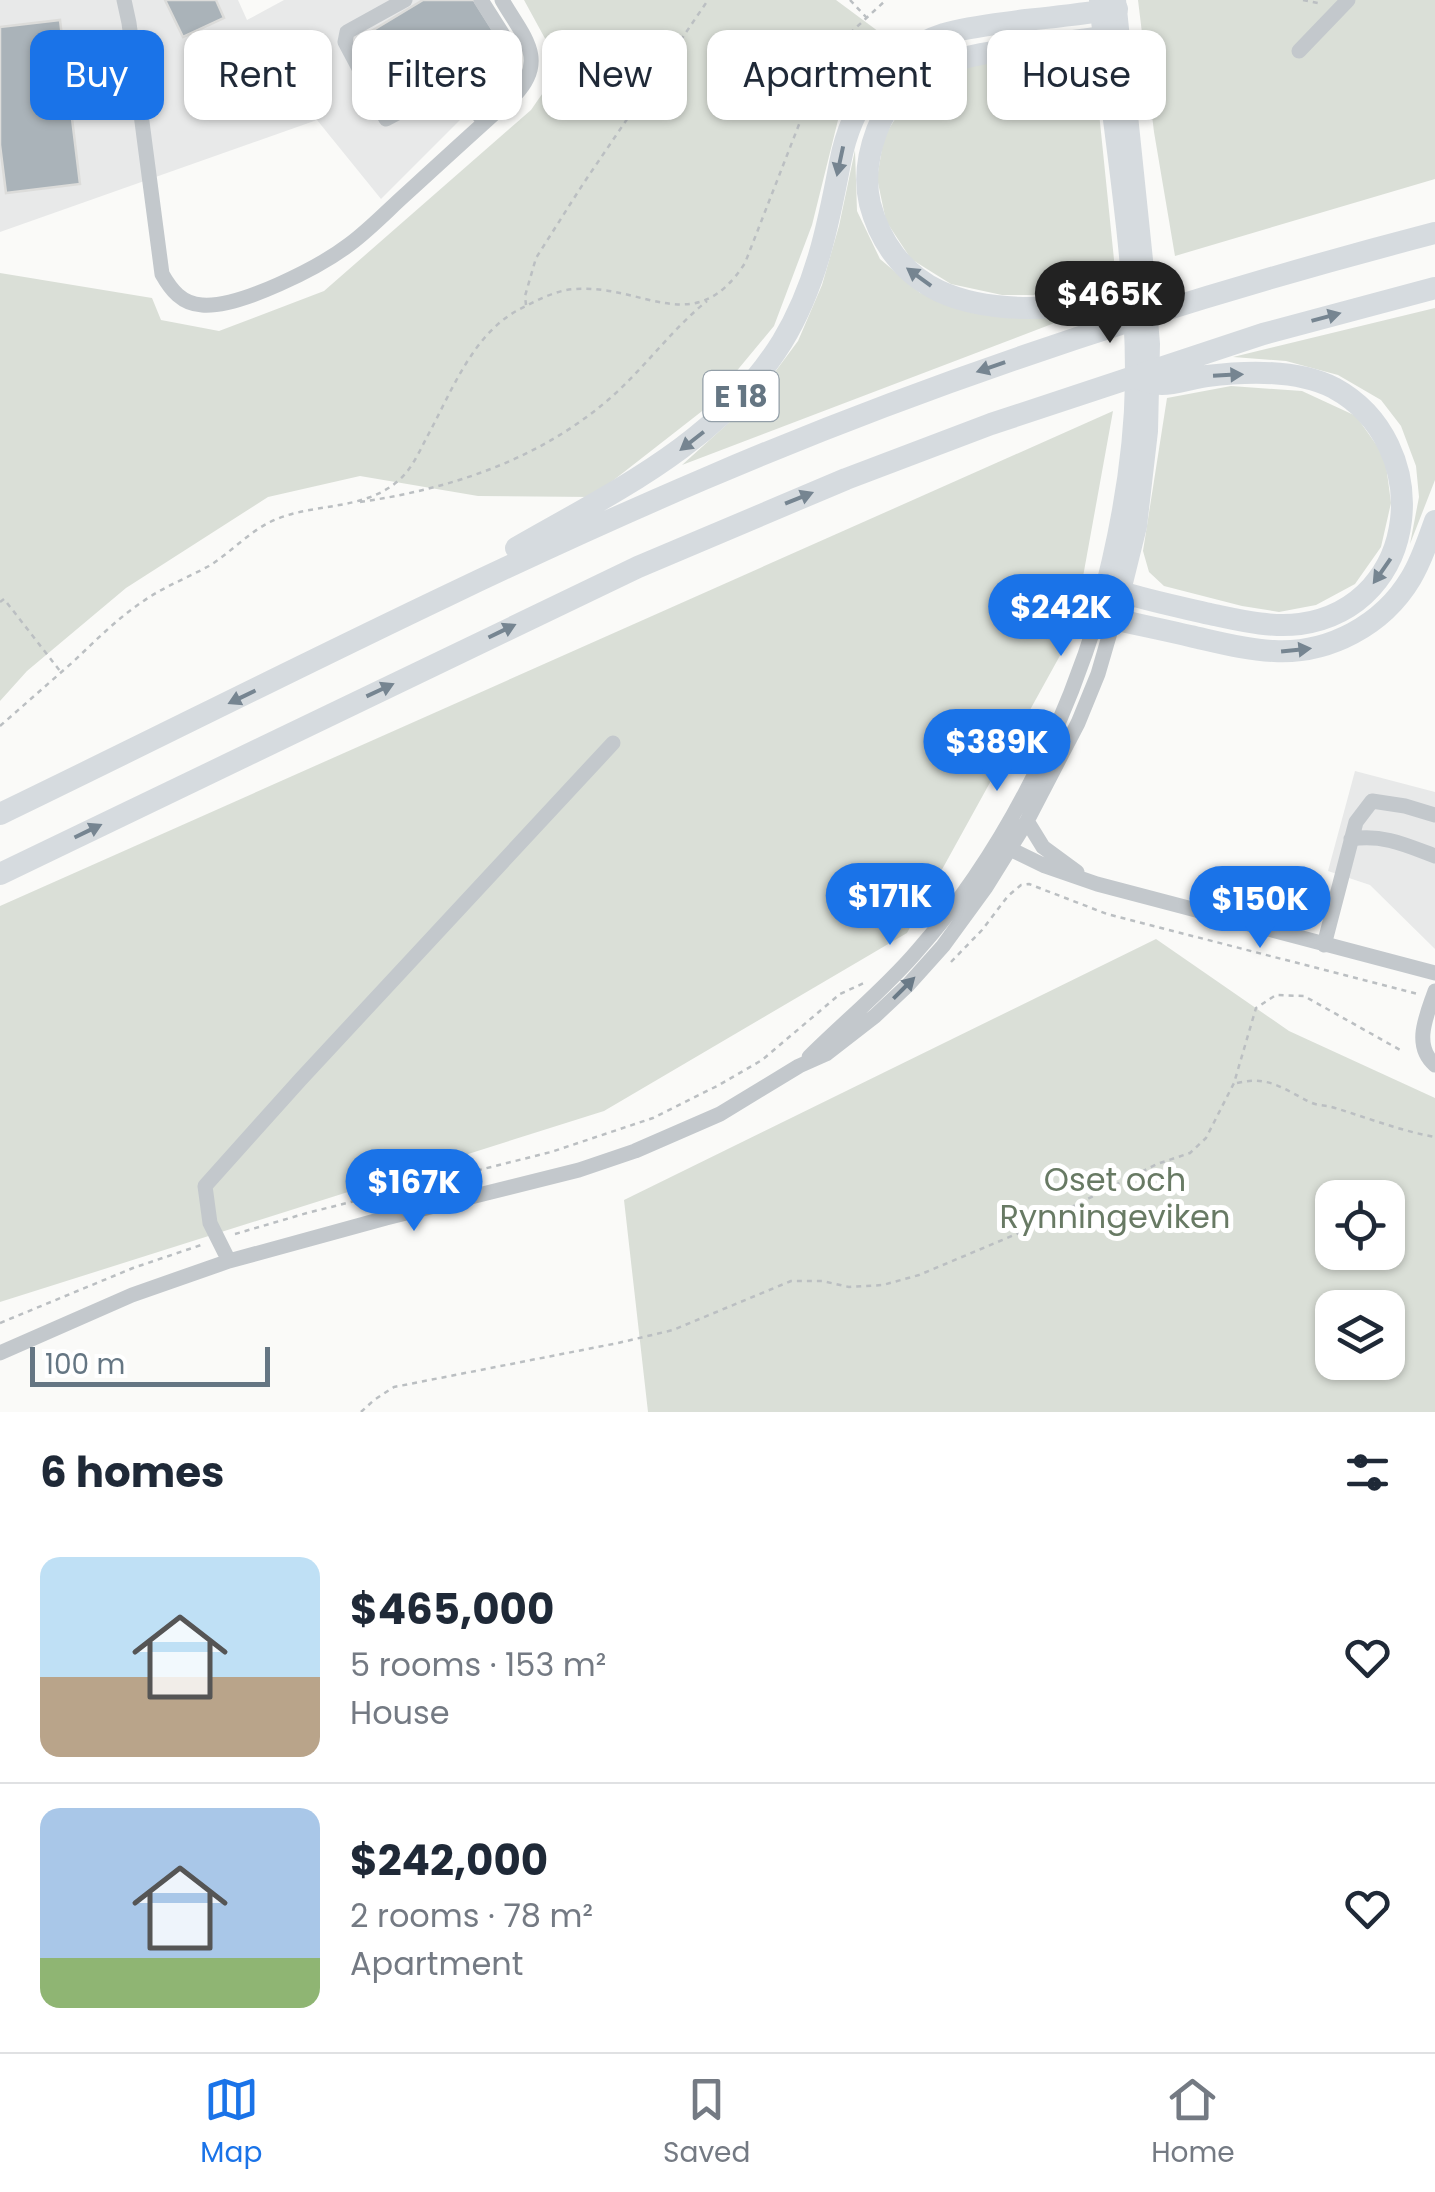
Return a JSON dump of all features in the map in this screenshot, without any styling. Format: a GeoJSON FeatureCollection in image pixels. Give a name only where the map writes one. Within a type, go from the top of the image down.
{"type":"FeatureCollection","features":[{"type":"Feature","properties":{"kind":"highway","name":"E 18"},"geometry":{"type":"LineString","coordinates":[[290,674],[606,499],[676,453],[732,406],[770,359],[795,318],[822,250],[851,122],[867,91],[899,58],[918,45],[962,29],[1108,5]]}},
{"type":"Feature","properties":{"kind":"highway","name":"E 18"},"geometry":{"type":"LineString","coordinates":[[987,52],[930,69],[892,102],[879,123],[870,146],[868,196],[884,242],[909,270],[940,291],[963,299],[1011,306],[1060,307],[1142,295],[1183,303]]}},
{"type":"Feature","properties":{"kind":"highway","name":"E 18"},"geometry":{"type":"LineString","coordinates":[[0,814],[598,526],[792,442],[972,373],[1183,303],[1435,233]]}},
{"type":"Feature","properties":{"kind":"highway"},"geometry":{"type":"LineString","coordinates":[[0,874],[508,628],[725,528],[973,430],[1262,334],[1435,288]]}},
{"type":"Feature","properties":{"kind":"highway"},"geometry":{"type":"LineString","coordinates":[[1113,590],[1252,622],[1301,624],[1325,618],[1367,591],[1384,572],[1404,527],[1406,502],[1401,466],[1386,432],[1360,404],[1328,385],[1268,374],[1208,376],[1160,384],[1132,377]]}},
{"type":"Feature","properties":{"kind":"highway"},"geometry":{"type":"LineString","coordinates":[[1106,617],[1252,649],[1298,651],[1321,646],[1363,628],[1398,597],[1422,557],[1435,521]]}},
{"type":"Feature","properties":{"kind":"main road"},"geometry":{"type":"LineString","coordinates":[[1108,5],[1110,30]]}},
{"type":"Feature","properties":{"kind":"main road"},"geometry":{"type":"LineString","coordinates":[[1106,617],[1137,526],[1140,431],[1135,386],[1136,261],[1120,120]]}},
{"type":"Feature","properties":{"kind":"street"},"geometry":{"type":"LineString","coordinates":[[124,0],[162,274],[172,292],[203,306],[266,290],[348,245],[526,84],[533,58],[502,0]]}},
{"type":"Feature","properties":{"kind":"street"},"geometry":{"type":"LineString","coordinates":[[352,54],[346,42],[347,32],[405,0]]}},
{"type":"Feature","properties":{"kind":"street"},"geometry":{"type":"LineString","coordinates":[[481,0],[500,30]]}},
{"type":"Feature","properties":{"kind":"street"},"geometry":{"type":"LineString","coordinates":[[1299,51],[1348,0]]}},
{"type":"Feature","properties":{"kind":"street"},"geometry":{"type":"LineString","coordinates":[[798,1066],[896,974],[1027,821],[1078,723],[1098,674],[1106,617]]}},
{"type":"Feature","properties":{"kind":"street"},"geometry":{"type":"LineString","coordinates":[[1,1353],[132,1295],[229,1260],[616,1158],[720,1114],[798,1066],[826,1054],[908,985],[943,946],[986,887],[1106,617]]}},
{"type":"Feature","properties":{"kind":"street"},"geometry":{"type":"LineString","coordinates":[[229,1260],[210,1224],[205,1186],[613,743]]}},
{"type":"Feature","properties":{"kind":"street"},"geometry":{"type":"LineString","coordinates":[[1324,944],[1356,822],[1372,802],[1435,814]]}},
{"type":"Feature","properties":{"kind":"street"},"geometry":{"type":"LineString","coordinates":[[1027,821],[1043,847],[1098,884]]}},
{"type":"Feature","properties":{"kind":"street"},"geometry":{"type":"LineString","coordinates":[[1351,839],[1392,839],[1435,856]]}},
{"type":"Feature","properties":{"kind":"street"},"geometry":{"type":"LineString","coordinates":[[1003,845],[1044,866],[1098,884],[1435,973]]}},
{"type":"Feature","properties":{"kind":"street"},"geometry":{"type":"LineString","coordinates":[[1434,995],[1423,1030],[1423,1050],[1435,1064]]}},
{"type":"Feature","properties":{"kind":"path"},"geometry":{"type":"LineString","coordinates":[[526,306],[536,258],[708,0]]}},
{"type":"Feature","properties":{"kind":"path"},"geometry":{"type":"LineString","coordinates":[[850,0],[866,18]]}},
{"type":"Feature","properties":{"kind":"path"},"geometry":{"type":"LineString","coordinates":[[0,726],[122,616],[146,598],[209,565],[267,523],[290,514],[424,491],[466,479],[532,450],[606,402],[690,316],[726,288],[745,263],[814,86],[848,35],[886,0]]}},
{"type":"Feature","properties":{"kind":"path"},"geometry":{"type":"LineString","coordinates":[[354,503],[378,495],[399,480],[414,462],[481,341],[510,314],[555,292],[574,288],[630,294],[666,304],[690,305],[715,296]]}},
{"type":"Feature","properties":{"kind":"path"},"geometry":{"type":"LineString","coordinates":[[0,602],[4,599],[61,672]]}},
{"type":"Feature","properties":{"kind":"path"},"geometry":{"type":"LineString","coordinates":[[953,960],[1008,896],[1020,885],[1029,884],[1107,914],[1434,995]]}},
{"type":"Feature","properties":{"kind":"path"},"geometry":{"type":"LineString","coordinates":[[0,1322],[132,1268],[218,1239],[551,1152],[641,1122],[674,1109],[762,1060],[840,994],[888,967],[896,974]]}},
{"type":"Feature","properties":{"kind":"path"},"geometry":{"type":"LineString","coordinates":[[361,1412],[394,1387],[673,1330],[791,1281],[849,1287],[883,1285],[919,1275],[1026,1230],[1158,1164],[1190,1153],[1206,1138],[1234,1083],[1256,1008],[1276,995],[1304,996],[1402,1051]]}},
{"type":"Feature","properties":{"kind":"path"},"geometry":{"type":"LineString","coordinates":[[1234,1083],[1268,1082],[1316,1105],[1435,1137]]}},
{"type":"Feature","properties":{"kind":"shaded area"},"geometry":{"type":"Polygon","coordinates":[[[0,0],[238,0],[247,20],[284,0],[485,0],[503,30],[352,30],[352,120],[460,120],[381,199],[317,120],[0,232],[0,0]]]}},
{"type":"Feature","properties":{"kind":"shaded area"},"geometry":{"type":"Polygon","coordinates":[[[1355,771],[1435,792],[1435,949],[1370,885],[1328,871],[1355,771]]]}},
{"type":"Feature","properties":{"kind":"green space"},"geometry":{"type":"Polygon","coordinates":[[[524,0],[836,0],[876,30],[707,30],[707,120],[838,120],[812,225],[774,326],[706,408],[592,497],[478,496],[360,476],[268,497],[126,588],[27,671],[0,701],[0,273],[152,298],[161,320],[219,331],[324,291],[522,120],[542,94],[542,120],[687,120],[687,30],[542,33],[524,0]]]}},
{"type":"Feature","properties":{"kind":"green space"},"geometry":{"type":"Polygon","coordinates":[[[1138,0],[1435,0],[1435,179],[1175,256],[1153,120],[1166,120],[1166,30],[1142,30],[1138,0]]]}},
{"type":"Feature","properties":{"kind":"green space"},"geometry":{"type":"Polygon","coordinates":[[[987,63],[987,120],[1100,120],[1117,289],[1002,295],[951,284],[911,259],[886,221],[877,178],[884,137],[894,120],[967,120],[968,66],[987,63]]]}},
{"type":"Feature","properties":{"kind":"green space"},"geometry":{"type":"Polygon","coordinates":[[[855,150],[857,211],[880,259],[920,293],[1078,314],[682,465],[755,399],[798,341],[822,285],[855,150]]]}},
{"type":"Feature","properties":{"kind":"green space"},"geometry":{"type":"Polygon","coordinates":[[[1435,308],[1435,480],[1410,544],[1419,497],[1416,466],[1401,426],[1381,400],[1338,375],[1286,361],[1233,357],[1435,308]]]}},
{"type":"Feature","properties":{"kind":"green space"},"geometry":{"type":"Polygon","coordinates":[[[1231,386],[1302,391],[1356,416],[1385,457],[1391,503],[1381,547],[1355,584],[1316,605],[1279,612],[1242,606],[1164,586],[1149,572],[1143,551],[1167,398],[1231,386]]]}},
{"type":"Feature","properties":{"kind":"green space"},"geometry":{"type":"Polygon","coordinates":[[[1113,411],[1073,632],[907,933],[604,1111],[0,1302],[0,906],[1113,411]]]}},
{"type":"Feature","properties":{"kind":"green space","name":"Oset och Rynningeviken"},"geometry":{"type":"Polygon","coordinates":[[[1156,939],[1289,1031],[1435,1098],[1435,1412],[648,1412],[624,1200],[1156,939]]]}},
{"type":"Feature","properties":{"kind":"building"},"geometry":{"type":"Polygon","coordinates":[[[165,0],[216,0],[224,18],[198,30],[184,30],[183,37],[165,0]]]}},
{"type":"Feature","properties":{"kind":"building"},"geometry":{"type":"Polygon","coordinates":[[[423,0],[474,0],[493,30],[373,30],[423,0]]]}},
{"type":"Feature","properties":{"kind":"building"},"geometry":{"type":"Polygon","coordinates":[[[60,20],[61,30],[30,30],[30,120],[72,120],[80,184],[6,193],[0,145],[0,27],[60,20]]]}}]}
